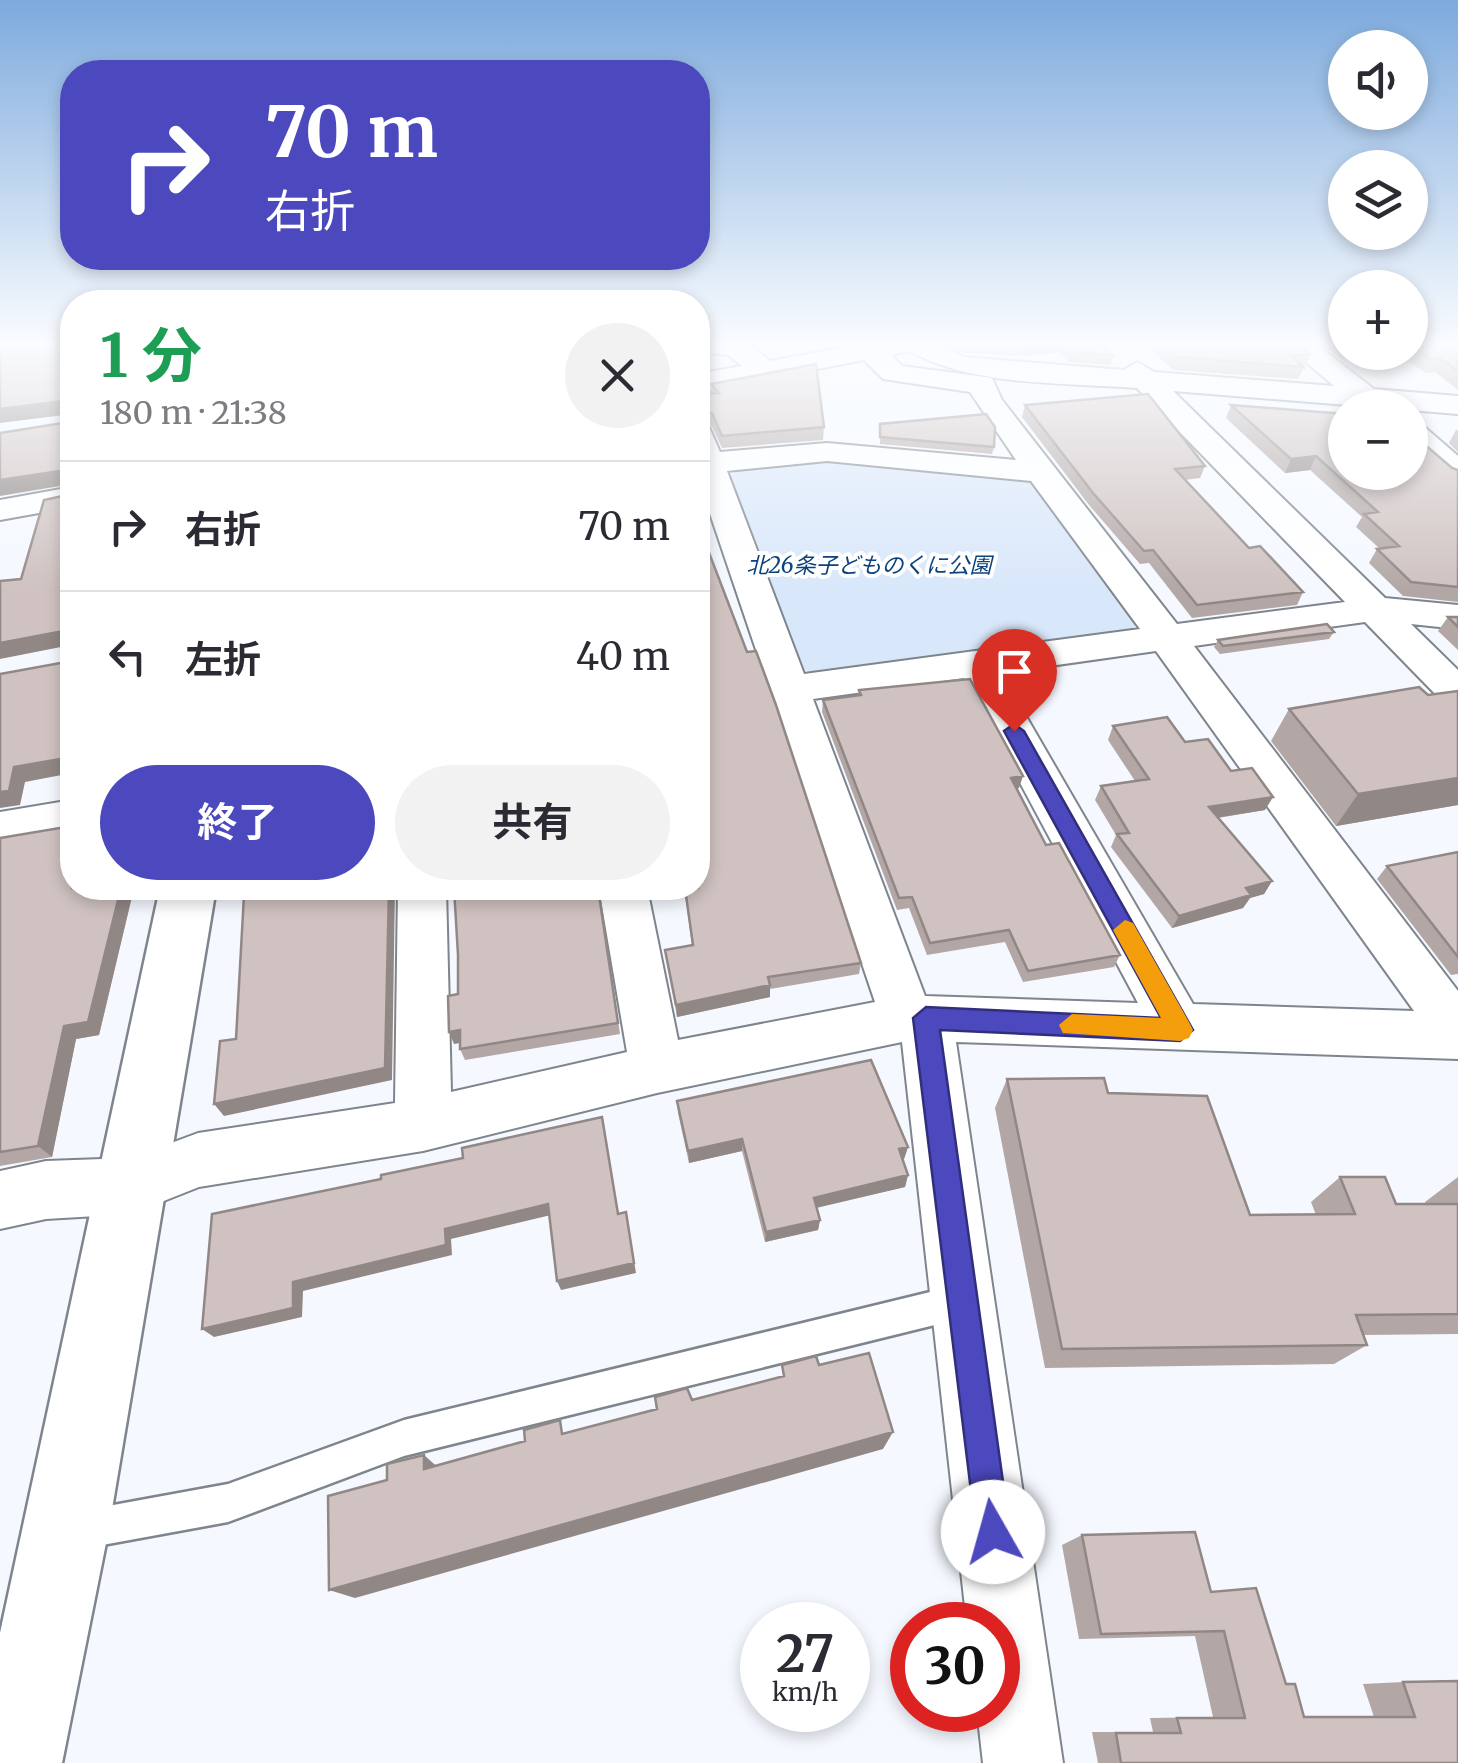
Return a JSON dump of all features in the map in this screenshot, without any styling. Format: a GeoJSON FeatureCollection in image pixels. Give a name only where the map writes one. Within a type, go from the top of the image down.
{"type":"FeatureCollection","features":[{"type":"Feature","properties":{"kind":"street"},"geometry":{"type":"LineString","coordinates":[[1007,426],[1458,1034]]}},
{"type":"Feature","properties":{"kind":"street"},"geometry":{"type":"LineString","coordinates":[[1191,426],[1458,694]]}},
{"type":"Feature","properties":{"kind":"street"},"geometry":{"type":"LineString","coordinates":[[1428,447],[1458,472]]}},
{"type":"Feature","properties":{"kind":"street"},"geometry":{"type":"LineString","coordinates":[[710,448],[827,452],[1041,472]]}},
{"type":"Feature","properties":{"kind":"street"},"geometry":{"type":"LineString","coordinates":[[710,484],[725,562],[786,690],[916,1018],[963,1300],[1023,1763]]}},
{"type":"Feature","properties":{"kind":"street"},"geometry":{"type":"LineString","coordinates":[[0,510],[60,498]]}},
{"type":"Feature","properties":{"kind":"street"},"geometry":{"type":"LineString","coordinates":[[786,690],[1376,610],[1458,618]]}},
{"type":"Feature","properties":{"kind":"street"},"geometry":{"type":"LineString","coordinates":[[976,663],[1180,1030]]}},
{"type":"Feature","properties":{"kind":"street"},"geometry":{"type":"LineString","coordinates":[[0,829],[60,819]]}},
{"type":"Feature","properties":{"kind":"street"},"geometry":{"type":"LineString","coordinates":[[16,1763],[66,1533],[186,900]]}},
{"type":"Feature","properties":{"kind":"street"},"geometry":{"type":"LineString","coordinates":[[422,900],[423,1125]]}},
{"type":"Feature","properties":{"kind":"street"},"geometry":{"type":"LineString","coordinates":[[625,900],[656,1070]]}},
{"type":"Feature","properties":{"kind":"street"},"geometry":{"type":"LineString","coordinates":[[0,1200],[46,1190],[131,1186],[198,1160],[423,1125],[656,1070],[916,1018],[1180,1030],[1458,1034]]}},
{"type":"Feature","properties":{"kind":"lane"},"geometry":{"type":"LineString","coordinates":[[66,1533],[228,1503],[404,1438],[963,1300]]}},
{"type":"Feature","properties":{"kind":"green space","name":"北26条子どものくに公園"},"geometry":{"type":"Polygon","coordinates":[[[830,461],[1029,481],[1135,625],[1130,632],[814,673],[799,668],[727,477],[735,472],[830,461]]]}},
{"type":"Feature","properties":{"kind":"building"},"geometry":{"type":"Polygon","coordinates":[[[60,426],[60,471],[0,480],[0,433],[60,426]]]}},
{"type":"Feature","properties":{"kind":"building"},"geometry":{"type":"Polygon","coordinates":[[[718,426],[824,427],[722,436],[718,426]]]}},
{"type":"Feature","properties":{"kind":"building"},"geometry":{"type":"Polygon","coordinates":[[[880,426],[995,427],[994,447],[880,437],[880,426]]]}},
{"type":"Feature","properties":{"kind":"building"},"geometry":{"type":"Polygon","coordinates":[[[1041,426],[1174,426],[1205,466],[1175,469],[1249,548],[1260,546],[1303,592],[1197,605],[1153,550],[1144,551],[1041,426]]]}},
{"type":"Feature","properties":{"kind":"building"},"geometry":{"type":"Polygon","coordinates":[[[1255,426],[1328,426],[1328,467],[1316,456],[1291,459],[1255,426]]]}},
{"type":"Feature","properties":{"kind":"building"},"geometry":{"type":"Polygon","coordinates":[[[1428,447],[1458,470],[1458,587],[1411,582],[1377,549],[1399,546],[1364,514],[1378,512],[1354,490],[1428,490],[1428,447]]]}},
{"type":"Feature","properties":{"kind":"building"},"geometry":{"type":"Polygon","coordinates":[[[60,497],[60,632],[0,643],[0,581],[21,579],[44,500],[60,497]]]}},
{"type":"Feature","properties":{"kind":"building"},"geometry":{"type":"Polygon","coordinates":[[[710,555],[747,652],[756,651],[776,705],[861,963],[768,977],[770,985],[676,1005],[665,950],[693,945],[687,900],[710,900],[710,555]]]}},
{"type":"Feature","properties":{"kind":"building"},"geometry":{"type":"Polygon","coordinates":[[[1327,624],[1334,632],[1223,646],[1218,640],[1327,624]]]}},
{"type":"Feature","properties":{"kind":"building"},"geometry":{"type":"Polygon","coordinates":[[[60,663],[60,759],[14,767],[9,791],[0,792],[0,674],[60,663]]]}},
{"type":"Feature","properties":{"kind":"building"},"geometry":{"type":"Polygon","coordinates":[[[970,679],[1023,776],[1011,778],[1046,845],[1059,843],[1120,955],[1028,971],[1009,930],[930,943],[912,897],[899,898],[823,700],[861,695],[859,690],[970,679]]]}},
{"type":"Feature","properties":{"kind":"building"},"geometry":{"type":"Polygon","coordinates":[[[1419,687],[1428,695],[1458,691],[1458,778],[1358,794],[1289,709],[1419,687]]]}},
{"type":"Feature","properties":{"kind":"building"},"geometry":{"type":"Polygon","coordinates":[[[1167,717],[1185,742],[1208,739],[1231,771],[1252,768],[1273,797],[1209,807],[1272,881],[1246,888],[1251,895],[1179,916],[1117,834],[1129,833],[1101,786],[1149,779],[1113,726],[1167,717]]]}},
{"type":"Feature","properties":{"kind":"building"},"geometry":{"type":"Polygon","coordinates":[[[60,828],[60,900],[118,900],[88,1022],[64,1026],[38,1146],[0,1152],[0,838],[60,828]]]}},
{"type":"Feature","properties":{"kind":"building"},"geometry":{"type":"Polygon","coordinates":[[[1458,852],[1458,957],[1387,866],[1458,852]]]}},
{"type":"Feature","properties":{"kind":"building"},"geometry":{"type":"Polygon","coordinates":[[[244,900],[389,900],[385,1068],[214,1104],[220,1041],[236,1039],[244,900]]]}},
{"type":"Feature","properties":{"kind":"building"},"geometry":{"type":"Polygon","coordinates":[[[455,900],[600,900],[618,1023],[460,1049],[460,1030],[449,1032],[448,996],[458,994],[455,900]]]}},
{"type":"Feature","properties":{"kind":"building"},"geometry":{"type":"Polygon","coordinates":[[[871,1060],[908,1147],[899,1149],[908,1175],[814,1198],[820,1220],[766,1232],[742,1139],[688,1151],[677,1101],[871,1060]]]}},
{"type":"Feature","properties":{"kind":"building"},"geometry":{"type":"Polygon","coordinates":[[[1104,1078],[1108,1093],[1207,1096],[1250,1215],[1355,1214],[1340,1177],[1385,1177],[1396,1204],[1458,1204],[1458,1314],[1356,1315],[1367,1345],[1062,1349],[1007,1079],[1104,1078]]]}},
{"type":"Feature","properties":{"kind":"building"},"geometry":{"type":"Polygon","coordinates":[[[602,1117],[618,1214],[626,1212],[634,1263],[557,1281],[548,1204],[445,1229],[446,1245],[293,1282],[293,1308],[202,1329],[212,1214],[381,1179],[381,1175],[463,1158],[462,1148],[602,1117]]]}},
{"type":"Feature","properties":{"kind":"building"},"geometry":{"type":"Polygon","coordinates":[[[869,1353],[893,1432],[329,1590],[328,1496],[387,1480],[387,1464],[424,1455],[424,1469],[525,1441],[524,1430],[560,1420],[562,1434],[657,1409],[655,1397],[687,1388],[692,1400],[784,1376],[782,1365],[816,1356],[819,1365],[869,1353]]]}},
{"type":"Feature","properties":{"kind":"building"},"geometry":{"type":"Polygon","coordinates":[[[1195,1532],[1211,1592],[1256,1588],[1286,1684],[1295,1684],[1304,1717],[1415,1717],[1403,1682],[1458,1681],[1458,1763],[1121,1763],[1116,1733],[1181,1733],[1177,1718],[1245,1718],[1224,1631],[1101,1634],[1082,1535],[1195,1532]]]}},
{"type":"Feature","properties":{"kind":"slow traffic"},"geometry":{"type":"LineString","coordinates":[[1072,1025],[1180,1030],[1125,930]]}},
{"type":"Feature","properties":{"kind":"route"},"geometry":{"type":"LineString","coordinates":[[993,1532],[926,1018],[1180,1030],[1014,731]]}}]}
